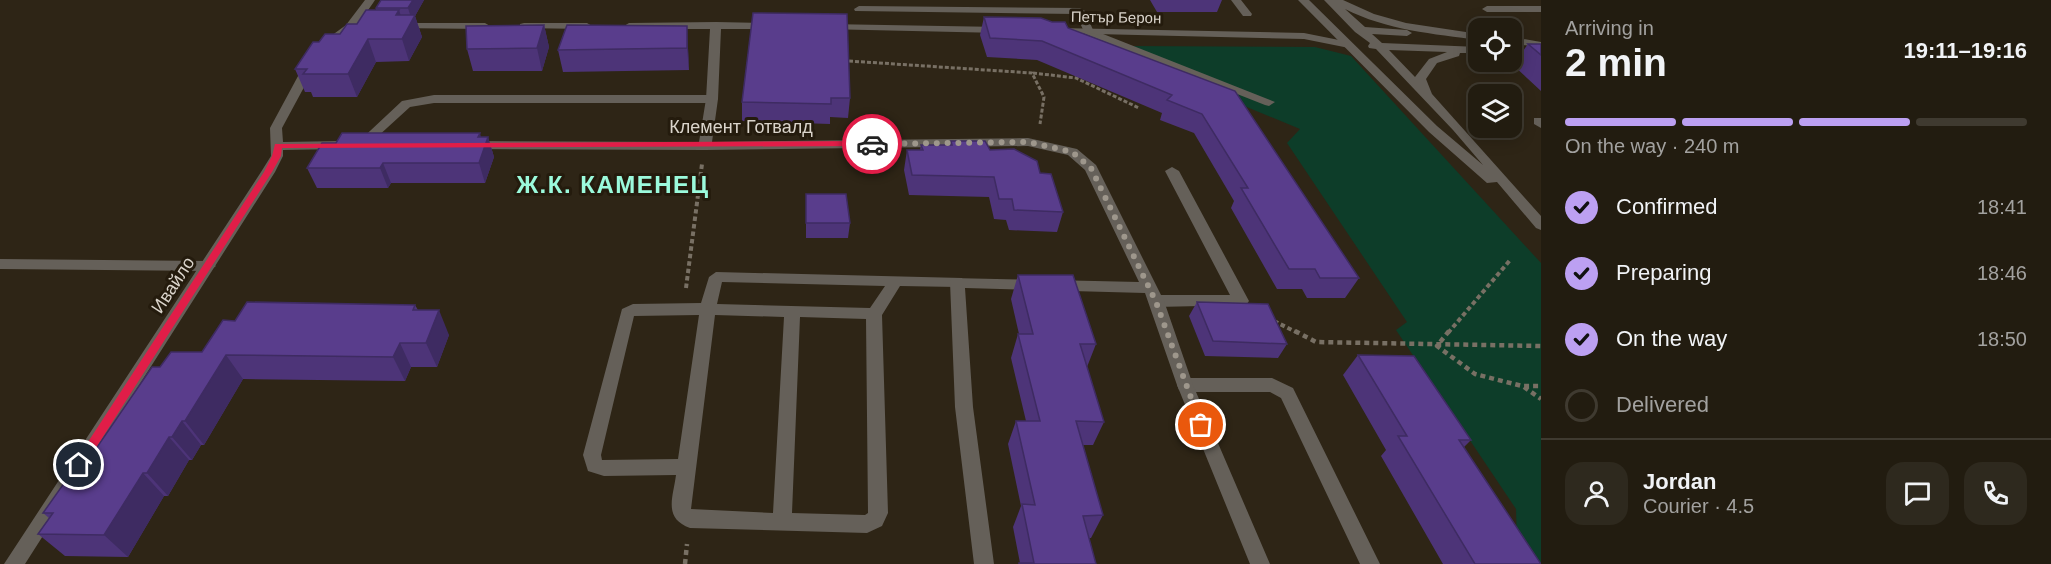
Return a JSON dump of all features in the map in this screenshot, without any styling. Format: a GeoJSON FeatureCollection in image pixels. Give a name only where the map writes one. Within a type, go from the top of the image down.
{"type":"FeatureCollection","features":[{"type":"Feature","properties":{"kind":"street","name":"Ивайло"},"geometry":{"type":"LineString","coordinates":[[14,564],[268,172],[277,156],[276,129],[305,72],[325,44],[356,27],[370,0]]}},
{"type":"Feature","properties":{"kind":"street"},"geometry":{"type":"LineString","coordinates":[[1236,0],[1247,14]]}},
{"type":"Feature","properties":{"kind":"street"},"geometry":{"type":"LineString","coordinates":[[1303,0],[1433,129],[1528,211]]}},
{"type":"Feature","properties":{"kind":"street"},"geometry":{"type":"LineString","coordinates":[[1329,0],[1379,46],[1457,127],[1541,225]]}},
{"type":"Feature","properties":{"kind":"street"},"geometry":{"type":"LineString","coordinates":[[1335,0],[1365,15],[1468,35]]}},
{"type":"Feature","properties":{"kind":"street"},"geometry":{"type":"LineString","coordinates":[[859,9],[1080,12],[1089,32],[1269,102]]}},
{"type":"Feature","properties":{"kind":"street"},"geometry":{"type":"LineString","coordinates":[[1487,9],[1541,9]]}},
{"type":"Feature","properties":{"kind":"street"},"geometry":{"type":"LineString","coordinates":[[705,146],[712,99],[716,25]]}},
{"type":"Feature","properties":{"kind":"street"},"geometry":{"type":"LineString","coordinates":[[386,27],[492,26]]}},
{"type":"Feature","properties":{"kind":"street"},"geometry":{"type":"LineString","coordinates":[[515,26],[598,26]]}},
{"type":"Feature","properties":{"kind":"street"},"geometry":{"type":"LineString","coordinates":[[621,26],[786,26]]}},
{"type":"Feature","properties":{"kind":"street"},"geometry":{"type":"LineString","coordinates":[[821,27],[1007,30]]}},
{"type":"Feature","properties":{"kind":"street","name":"Петър Берон"},"geometry":{"type":"LineString","coordinates":[[1304,36],[1333,29],[1468,36]]}},
{"type":"Feature","properties":{"kind":"street","name":"Петър Берон"},"geometry":{"type":"LineString","coordinates":[[1042,31],[1304,36],[1349,45],[1468,50]]}},
{"type":"Feature","properties":{"kind":"street"},"geometry":{"type":"LineString","coordinates":[[1522,42],[1541,45]]}},
{"type":"Feature","properties":{"kind":"street"},"geometry":{"type":"LineString","coordinates":[[1522,51],[1541,50]]}},
{"type":"Feature","properties":{"kind":"street"},"geometry":{"type":"LineString","coordinates":[[1429,99],[1420,79],[1426,65],[1442,56],[1468,52]]}},
{"type":"Feature","properties":{"kind":"street"},"geometry":{"type":"LineString","coordinates":[[361,145],[406,104],[434,99],[712,99]]}},
{"type":"Feature","properties":{"kind":"street","name":"Клемент Готвалд"},"geometry":{"type":"LineString","coordinates":[[456,145],[705,146],[1037,143],[1072,152],[1091,168],[1152,295],[1185,385],[1260,564]]}},
{"type":"Feature","properties":{"kind":"street"},"geometry":{"type":"LineString","coordinates":[[278,146],[385,145]]}},
{"type":"Feature","properties":{"kind":"street"},"geometry":{"type":"LineString","coordinates":[[1172,171],[1241,301]]}},
{"type":"Feature","properties":{"kind":"street"},"geometry":{"type":"LineString","coordinates":[[0,264],[208,266]]}},
{"type":"Feature","properties":{"kind":"street"},"geometry":{"type":"LineString","coordinates":[[896,281],[874,314],[878,513],[875,520],[867,524],[690,519],[681,513],[711,282],[716,278],[957,282],[1241,301]]}},
{"type":"Feature","properties":{"kind":"street"},"geometry":{"type":"LineString","coordinates":[[957,282],[964,408],[984,564]]}},
{"type":"Feature","properties":{"kind":"street"},"geometry":{"type":"LineString","coordinates":[[686,467],[604,468],[594,465],[592,454],[627,313],[633,310],[708,309],[874,314]]}},
{"type":"Feature","properties":{"kind":"street"},"geometry":{"type":"LineString","coordinates":[[782,522],[792,310]]}},
{"type":"Feature","properties":{"kind":"street"},"geometry":{"type":"LineString","coordinates":[[1185,385],[1272,385],[1287,393],[1370,564]]}},
{"type":"Feature","properties":{"kind":"path"},"geometry":{"type":"LineString","coordinates":[[849,61],[1076,78],[1139,108]]}},
{"type":"Feature","properties":{"kind":"path"},"geometry":{"type":"LineString","coordinates":[[1032,73],[1044,97],[1037,143]]}},
{"type":"Feature","properties":{"kind":"path"},"geometry":{"type":"LineString","coordinates":[[683,309],[705,146]]}},
{"type":"Feature","properties":{"kind":"path"},"geometry":{"type":"LineString","coordinates":[[1437,346],[1511,259]]}},
{"type":"Feature","properties":{"kind":"path"},"geometry":{"type":"LineString","coordinates":[[1241,301],[1316,342],[1437,346],[1541,346]]}},
{"type":"Feature","properties":{"kind":"path"},"geometry":{"type":"LineString","coordinates":[[1437,346],[1475,374],[1522,386],[1541,386]]}},
{"type":"Feature","properties":{"kind":"path"},"geometry":{"type":"LineString","coordinates":[[1522,386],[1541,399]]}},
{"type":"Feature","properties":{"kind":"green space"},"geometry":{"type":"Polygon","coordinates":[[[1123,46],[1315,47],[1351,56],[1541,263],[1541,564],[1517,543],[1516,509],[1396,330],[1407,322],[1287,143],[1300,129],[1124,56],[1123,46]]]}},
{"type":"Feature","properties":{"kind":"building"},"geometry":{"type":"Polygon","coordinates":[[[381,0],[413,0],[408,8],[376,8],[381,0]]]}},
{"type":"Feature","properties":{"kind":"building"},"geometry":{"type":"Polygon","coordinates":[[[366,10],[399,10],[396,15],[415,15],[402,39],[368,39],[348,74],[303,74],[307,69],[295,69],[313,42],[319,42],[325,34],[340,34],[347,24],[357,24],[366,10]]]}},
{"type":"Feature","properties":{"kind":"building"},"geometry":{"type":"Polygon","coordinates":[[[753,13],[847,14],[850,98],[831,98],[831,104],[742,102],[753,13]]]}},
{"type":"Feature","properties":{"kind":"building"},"geometry":{"type":"Polygon","coordinates":[[[984,17],[1041,18],[1052,22],[1065,22],[1068,28],[1235,91],[1359,278],[1320,278],[1315,269],[1289,269],[1241,188],[1248,188],[1202,114],[1167,100],[1172,95],[1042,41],[990,38],[984,17]]]}},
{"type":"Feature","properties":{"kind":"building"},"geometry":{"type":"Polygon","coordinates":[[[544,25],[537,48],[467,49],[466,26],[544,25]]]}},
{"type":"Feature","properties":{"kind":"building"},"geometry":{"type":"Polygon","coordinates":[[[567,25],[687,26],[687,48],[558,50],[567,25]]]}},
{"type":"Feature","properties":{"kind":"building"},"geometry":{"type":"Polygon","coordinates":[[[1528,44],[1541,44],[1541,55],[1528,44]]]}},
{"type":"Feature","properties":{"kind":"building"},"geometry":{"type":"Polygon","coordinates":[[[342,133],[480,133],[478,137],[488,137],[479,163],[383,163],[380,168],[307,168],[322,143],[336,143],[342,133]]]}},
{"type":"Feature","properties":{"kind":"building"},"geometry":{"type":"Polygon","coordinates":[[[951,141],[985,141],[990,150],[1014,149],[1037,161],[1040,173],[1051,174],[1063,212],[1014,210],[1012,199],[999,199],[994,177],[912,175],[907,150],[923,150],[921,145],[952,145],[951,141]]]}},
{"type":"Feature","properties":{"kind":"building"},"geometry":{"type":"Polygon","coordinates":[[[806,194],[846,194],[850,223],[806,223],[806,194]]]}},
{"type":"Feature","properties":{"kind":"building"},"geometry":{"type":"Polygon","coordinates":[[[1018,275],[1073,275],[1096,344],[1080,344],[1104,422],[1076,421],[1103,515],[1083,516],[1096,564],[1019,564],[1034,563],[1022,504],[1035,505],[1016,421],[1040,421],[1018,334],[1033,334],[1018,275]]]}},
{"type":"Feature","properties":{"kind":"building"},"geometry":{"type":"Polygon","coordinates":[[[247,302],[415,305],[413,310],[439,310],[426,343],[400,343],[393,357],[226,355],[185,421],[182,421],[172,437],[169,437],[147,473],[143,473],[104,535],[38,534],[53,513],[43,513],[72,472],[80,472],[152,367],[160,367],[171,352],[202,352],[223,320],[235,321],[247,302]]]}},
{"type":"Feature","properties":{"kind":"building"},"geometry":{"type":"Polygon","coordinates":[[[1197,302],[1268,304],[1287,344],[1213,341],[1197,302]]]}},
{"type":"Feature","properties":{"kind":"building"},"geometry":{"type":"Polygon","coordinates":[[[1358,355],[1414,356],[1471,440],[1459,440],[1541,564],[1475,564],[1398,436],[1407,436],[1358,355]]]}},
{"type":"Feature","properties":{"kind":"way so far"},"geometry":{"type":"LineString","coordinates":[[872,144],[1028,142],[1051,145],[1072,152],[1091,168],[1156,302],[1201,425]]}},
{"type":"Feature","properties":{"kind":"district","name":"Ж.К. КАМЕНЕЦ"},"geometry":{"type":"Point","coordinates":[613,184]}},
{"type":"Feature","properties":{"kind":"route"},"geometry":{"type":"LineString","coordinates":[[79,465],[268,172],[277,156],[278,146],[872,144]]}}]}
